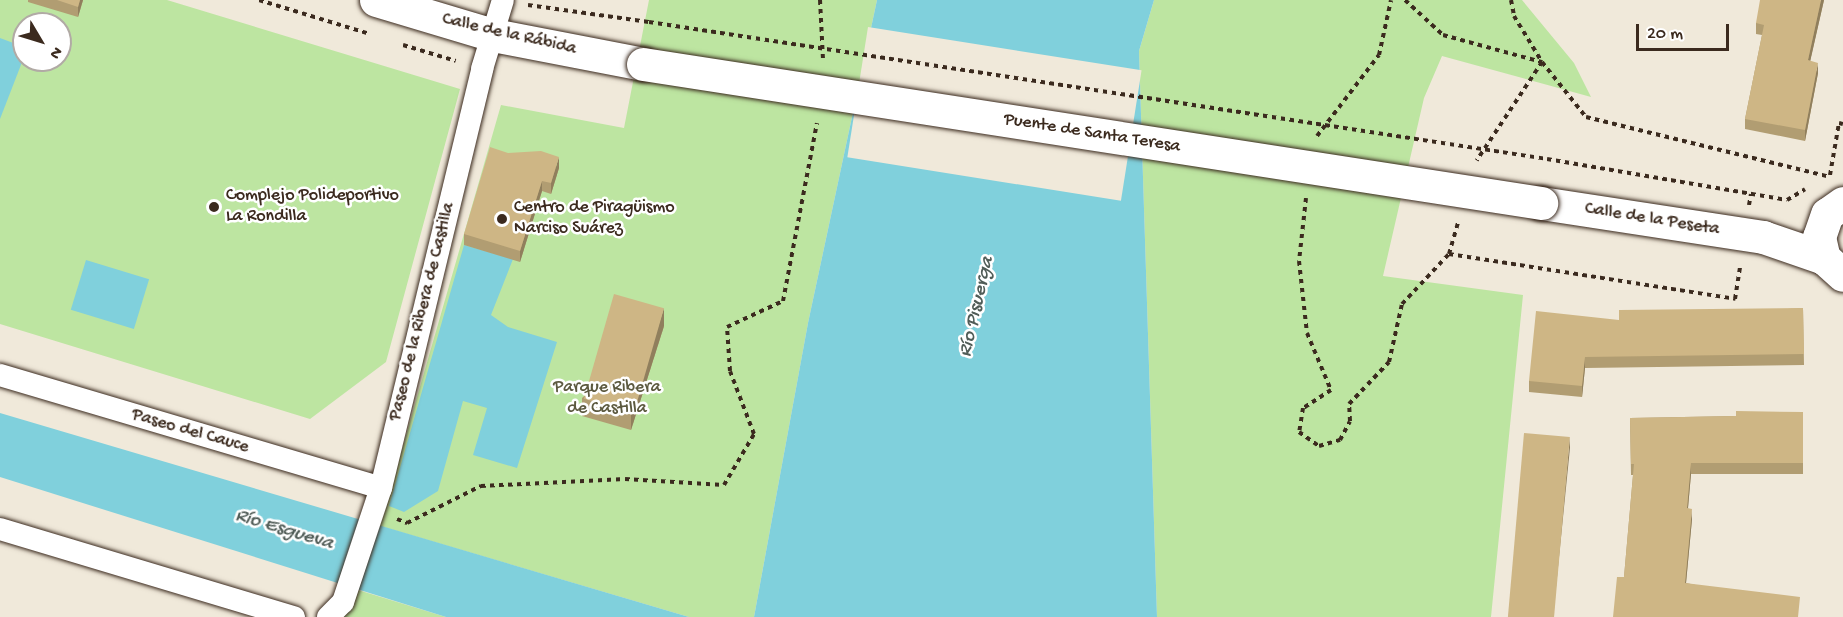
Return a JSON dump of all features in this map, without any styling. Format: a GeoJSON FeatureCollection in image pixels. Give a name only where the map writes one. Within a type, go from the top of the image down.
{"type":"FeatureCollection","features":[{"type":"Feature","properties":{"kind":"main road","name":"Calle de la Rábida"},"geometry":{"type":"LineString","coordinates":[[376,0],[493,35],[643,64]]}},
{"type":"Feature","properties":{"kind":"main road","name":"Puente de Santa Teresa"},"geometry":{"type":"LineString","coordinates":[[643,64],[1541,203]]}},
{"type":"Feature","properties":{"kind":"main road","name":"Calle de la Peseta"},"geometry":{"type":"LineString","coordinates":[[1752,247],[1829,196]]}},
{"type":"Feature","properties":{"kind":"main road"},"geometry":{"type":"LineString","coordinates":[[1829,196],[1819,237],[1834,266]]}},
{"type":"Feature","properties":{"kind":"main road","name":"Calle de la Peseta"},"geometry":{"type":"LineString","coordinates":[[1541,203],[1834,266]]}},
{"type":"Feature","properties":{"kind":"street","name":"Paseo de la Ribera de Castilla"},"geometry":{"type":"LineString","coordinates":[[335,609],[376,503],[503,1]]}},
{"type":"Feature","properties":{"kind":"street","name":"Paseo del Cauce"},"geometry":{"type":"LineString","coordinates":[[0,375],[376,503]]}},
{"type":"Feature","properties":{"kind":"street"},"geometry":{"type":"LineString","coordinates":[[0,528],[294,617]]}},
{"type":"Feature","properties":{"kind":"path"},"geometry":{"type":"LineString","coordinates":[[820,0],[824,67]]}},
{"type":"Feature","properties":{"kind":"path"},"geometry":{"type":"LineString","coordinates":[[1312,143],[1379,54],[1391,0]]}},
{"type":"Feature","properties":{"kind":"path"},"geometry":{"type":"LineString","coordinates":[[1405,0],[1443,35],[1542,62]]}},
{"type":"Feature","properties":{"kind":"path"},"geometry":{"type":"LineString","coordinates":[[1511,0],[1514,16],[1542,62],[1586,117],[1829,196],[1839,123],[1843,124]]}},
{"type":"Feature","properties":{"kind":"path"},"geometry":{"type":"LineString","coordinates":[[503,1],[1547,159],[1787,200],[1812,185]]}},
{"type":"Feature","properties":{"kind":"path"},"geometry":{"type":"LineString","coordinates":[[1474,171],[1542,62]]}},
{"type":"Feature","properties":{"kind":"path"},"geometry":{"type":"LineString","coordinates":[[376,503],[407,524],[481,486],[625,479],[724,486],[754,434],[730,371],[727,327],[783,301],[819,112]]}},
{"type":"Feature","properties":{"kind":"path"},"geometry":{"type":"LineString","coordinates":[[1307,190],[1299,261],[1307,333],[1331,390],[1303,408],[1299,432],[1320,446],[1340,440],[1350,421],[1349,404],[1389,362],[1402,304],[1449,254],[1461,213]]}},
{"type":"Feature","properties":{"kind":"path"},"geometry":{"type":"LineString","coordinates":[[1449,254],[1735,299],[1752,247]]}},
{"type":"Feature","properties":{"kind":"green space","name":"Complejo Polideportivo La Rondilla"},"geometry":{"type":"Polygon","coordinates":[[[0,0],[167,0],[460,89],[386,362],[310,419],[0,324],[0,0]]]}},
{"type":"Feature","properties":{"kind":"green space","name":"Parque Ribera de Castilla"},"geometry":{"type":"Polygon","coordinates":[[[649,0],[877,0],[808,323],[754,617],[689,617],[380,526],[501,105],[624,128],[649,0]]]}},
{"type":"Feature","properties":{"kind":"green space"},"geometry":{"type":"Polygon","coordinates":[[[1154,0],[1522,0],[1574,63],[1591,97],[1442,56],[1424,98],[1383,276],[1523,295],[1491,617],[1157,617],[1139,51],[1154,0]]]}},
{"type":"Feature","properties":{"kind":"green space"},"geometry":{"type":"Polygon","coordinates":[[[358,590],[446,617],[343,617],[358,590]]]}},
{"type":"Feature","properties":{"kind":"water","name":"Río Pisuerga"},"geometry":{"type":"Polygon","coordinates":[[[877,0],[1154,0],[1139,51],[1157,617],[754,617],[808,323],[877,0]]]}},
{"type":"Feature","properties":{"kind":"water"},"geometry":{"type":"Polygon","coordinates":[[[0,38],[12,42],[12,72],[18,72],[0,119],[0,38]]]}},
{"type":"Feature","properties":{"kind":"water"},"geometry":{"type":"Polygon","coordinates":[[[464,245],[513,259],[491,315],[508,327],[557,342],[517,468],[473,455],[487,408],[463,401],[438,491],[404,512],[389,506],[464,245]]]}},
{"type":"Feature","properties":{"kind":"water"},"geometry":{"type":"Polygon","coordinates":[[[86,260],[149,279],[134,329],[71,310],[86,260]]]}},
{"type":"Feature","properties":{"kind":"water","name":"Río Esgueva"},"geometry":{"type":"Polygon","coordinates":[[[0,413],[689,617],[446,617],[0,477],[0,413]]]}},
{"type":"Feature","properties":{"kind":"pier"},"geometry":{"type":"Polygon","coordinates":[[[868,27],[1142,70],[1121,201],[847,157],[868,27]]]}},
{"type":"Feature","properties":{"kind":"building"},"geometry":{"type":"Polygon","coordinates":[[[57,0],[80,0],[78,7],[57,0]]]}},
{"type":"Feature","properties":{"kind":"building"},"geometry":{"type":"Polygon","coordinates":[[[1760,0],[1821,0],[1808,60],[1818,63],[1805,130],[1745,119],[1764,25],[1756,23],[1760,0]]]}},
{"type":"Feature","properties":{"kind":"building","name":"Centro de Piragüismo Narciso Suárez"},"geometry":{"type":"Polygon","coordinates":[[[490,147],[508,153],[541,151],[559,157],[551,183],[542,181],[520,251],[464,234],[490,147]]]}},
{"type":"Feature","properties":{"kind":"building"},"geometry":{"type":"Polygon","coordinates":[[[614,294],[664,308],[634,413],[584,399],[614,294]]]}},
{"type":"Feature","properties":{"kind":"building"},"geometry":{"type":"Polygon","coordinates":[[[1803,308],[1804,354],[1585,357],[1582,386],[1529,381],[1536,311],[1619,320],[1619,310],[1803,308]]]}},
{"type":"Feature","properties":{"kind":"building"},"geometry":{"type":"Polygon","coordinates":[[[1736,411],[1803,412],[1803,463],[1691,463],[1687,508],[1692,509],[1685,583],[1800,597],[1798,617],[1613,617],[1617,577],[1624,577],[1634,464],[1631,464],[1630,418],[1736,416],[1736,411]]]}},
{"type":"Feature","properties":{"kind":"building"},"geometry":{"type":"Polygon","coordinates":[[[1524,433],[1570,437],[1554,617],[1508,617],[1524,433]]]}},
{"type":"Feature","properties":{"kind":"place","name":"Complejo Polideportivo La Rondilla"},"geometry":{"type":"Point","coordinates":[214,207]}},
{"type":"Feature","properties":{"kind":"place","name":"Centro de Piragüismo Narciso Suárez"},"geometry":{"type":"Point","coordinates":[502,219]}}]}
